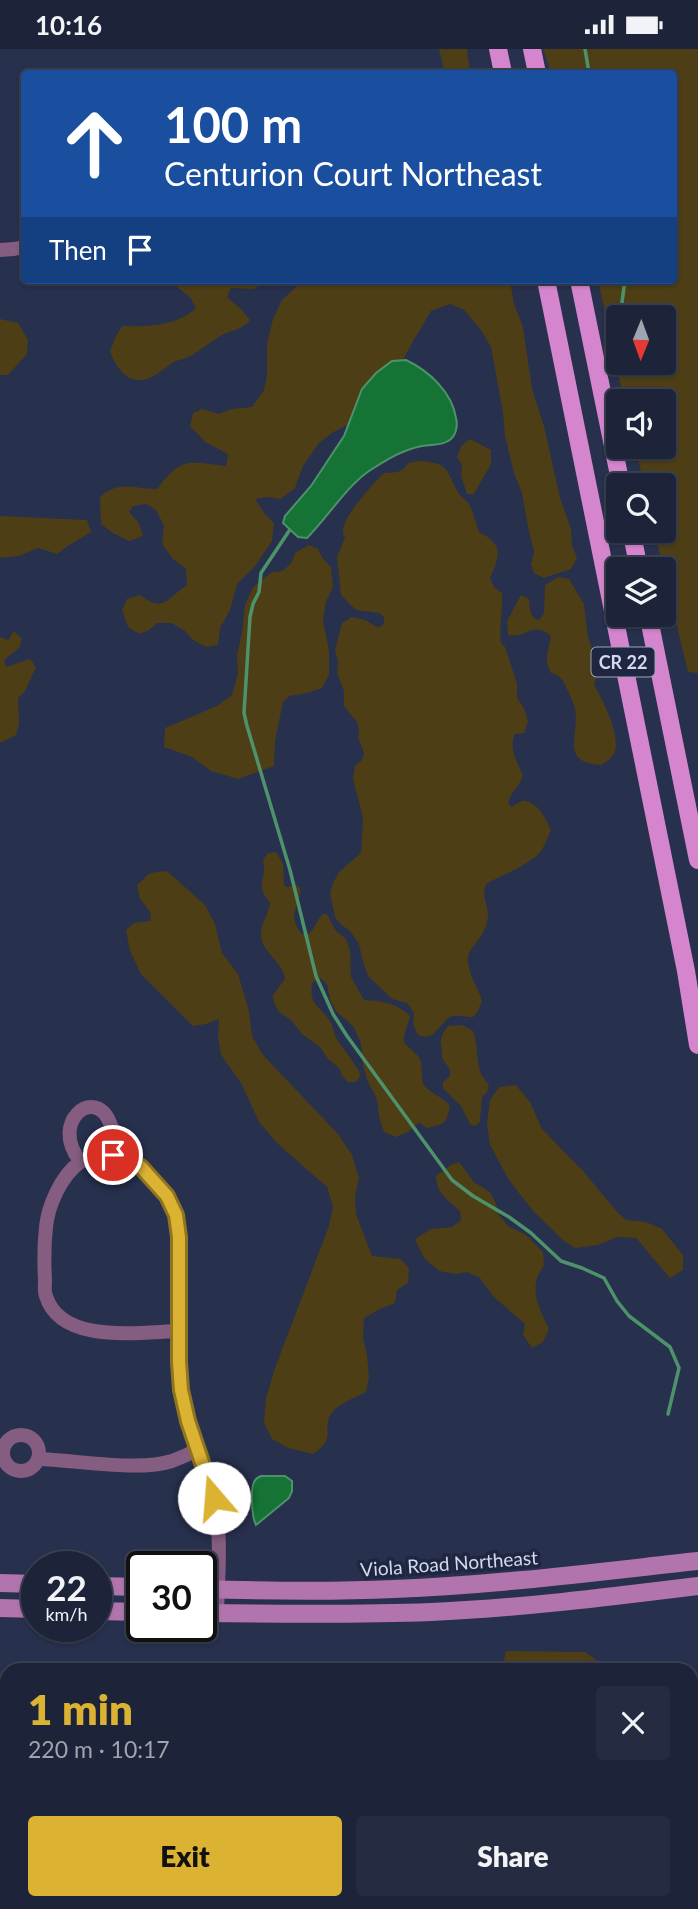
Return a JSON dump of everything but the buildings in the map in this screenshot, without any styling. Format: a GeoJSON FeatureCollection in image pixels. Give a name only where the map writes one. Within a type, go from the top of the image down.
{"type":"FeatureCollection","features":[{"type":"Feature","properties":{"kind":"main road"},"geometry":{"type":"LineString","coordinates":[[498,49],[502,70]]}},
{"type":"Feature","properties":{"kind":"main road"},"geometry":{"type":"LineString","coordinates":[[532,49],[536,70]]}},
{"type":"Feature","properties":{"kind":"main road","name":"CR 22"},"geometry":{"type":"LineString","coordinates":[[547,284],[686,971],[698,1045]]}},
{"type":"Feature","properties":{"kind":"main road"},"geometry":{"type":"LineString","coordinates":[[580,284],[619,473]]}},
{"type":"Feature","properties":{"kind":"main road","name":"CR 22"},"geometry":{"type":"LineString","coordinates":[[651,627],[698,860]]}},
{"type":"Feature","properties":{"kind":"main road","name":"Viola Road Northeast"},"geometry":{"type":"LineString","coordinates":[[217,1589],[395,1589],[526,1580],[698,1561]]}},
{"type":"Feature","properties":{"kind":"main road"},"geometry":{"type":"LineString","coordinates":[[0,1583],[21,1584]]}},
{"type":"Feature","properties":{"kind":"main road"},"geometry":{"type":"LineString","coordinates":[[217,1613],[287,1615],[430,1612],[581,1600],[698,1586]]}},
{"type":"Feature","properties":{"kind":"main road"},"geometry":{"type":"LineString","coordinates":[[0,1608],[21,1609]]}},
{"type":"Feature","properties":{"kind":"street"},"geometry":{"type":"LineString","coordinates":[[0,250],[21,248]]}},
{"type":"Feature","properties":{"kind":"street"},"geometry":{"type":"LineString","coordinates":[[80,1161],[74,1154],[70,1140],[71,1125],[76,1114],[89,1107],[107,1115],[114,1132],[116,1146],[113,1155]]}},
{"type":"Feature","properties":{"kind":"street"},"geometry":{"type":"LineString","coordinates":[[179,1331],[111,1333],[71,1326],[54,1311],[46,1296],[43,1251],[47,1220],[68,1173],[80,1161],[96,1156],[127,1158],[141,1167],[167,1196],[176,1215],[179,1237],[181,1390],[188,1421],[214,1498],[218,1533],[215,1551]]}},
{"type":"Feature","properties":{"kind":"street"},"geometry":{"type":"LineString","coordinates":[[38,1459],[148,1464],[172,1461],[197,1450]]}},
{"type":"Feature","properties":{"kind":"shaded area"},"geometry":{"type":"Polygon","coordinates":[[[439,49],[467,49],[470,70],[444,70],[439,49]]]}},
{"type":"Feature","properties":{"kind":"shaded area"},"geometry":{"type":"Polygon","coordinates":[[[543,49],[698,49],[698,673],[688,672],[676,622],[676,557],[660,557],[657,543],[676,543],[676,473],[641,473],[638,459],[676,459],[676,389],[621,389],[618,375],[676,375],[676,305],[606,305],[606,317],[599,284],[677,284],[677,70],[550,70],[543,49]]]}},
{"type":"Feature","properties":{"kind":"shaded area"},"geometry":{"type":"Polygon","coordinates":[[[173,284],[264,284],[253,289],[231,288],[227,297],[250,320],[244,326],[222,335],[149,378],[134,380],[125,375],[110,352],[122,326],[151,325],[180,319],[196,308],[190,297],[173,284]]]}},
{"type":"Feature","properties":{"kind":"shaded area"},"geometry":{"type":"Polygon","coordinates":[[[300,284],[511,284],[514,304],[523,327],[532,389],[544,426],[560,498],[571,529],[572,545],[577,558],[571,569],[544,578],[534,573],[531,564],[534,552],[522,493],[505,436],[491,347],[464,310],[450,304],[431,311],[398,370],[356,420],[319,443],[303,466],[295,488],[281,499],[255,499],[274,523],[272,541],[255,566],[237,584],[230,610],[220,628],[218,645],[206,647],[171,623],[157,623],[139,634],[128,627],[122,610],[127,599],[140,595],[155,603],[165,602],[187,585],[186,569],[173,559],[162,544],[164,526],[156,510],[146,504],[133,506],[129,512],[139,523],[143,536],[129,541],[101,524],[100,497],[120,487],[157,489],[173,471],[187,464],[226,466],[228,454],[205,442],[190,426],[193,413],[202,409],[219,414],[232,409],[252,407],[264,390],[267,344],[273,319],[282,300],[300,284]]]}},
{"type":"Feature","properties":{"kind":"shaded area"},"geometry":{"type":"Polygon","coordinates":[[[0,319],[18,323],[28,340],[27,354],[8,375],[0,375],[0,319]]]}},
{"type":"Feature","properties":{"kind":"shaded area"},"geometry":{"type":"Polygon","coordinates":[[[406,360],[431,376],[450,400],[457,421],[453,437],[442,444],[422,446],[401,453],[369,471],[353,485],[307,538],[298,537],[283,523],[285,516],[311,486],[344,436],[362,389],[376,373],[392,361],[406,360]]]}},
{"type":"Feature","properties":{"kind":"shaded area"},"geometry":{"type":"Polygon","coordinates":[[[470,439],[491,450],[491,464],[474,494],[467,494],[461,476],[462,465],[457,457],[461,446],[470,439]]]}},
{"type":"Feature","properties":{"kind":"shaded area"},"geometry":{"type":"Polygon","coordinates":[[[420,461],[444,467],[457,491],[470,506],[479,532],[493,541],[498,551],[490,578],[494,587],[502,593],[501,643],[505,647],[517,684],[517,698],[528,721],[524,733],[515,734],[513,739],[514,755],[523,775],[508,803],[512,807],[523,801],[533,804],[544,816],[551,831],[536,856],[486,884],[484,893],[487,923],[468,959],[471,975],[482,1000],[478,1011],[473,1017],[450,1017],[432,1034],[424,1037],[418,1035],[413,1024],[414,1013],[407,1003],[392,999],[368,976],[359,944],[335,917],[330,893],[339,872],[361,853],[363,818],[353,779],[355,766],[362,760],[364,753],[358,737],[357,722],[344,706],[344,691],[337,673],[335,650],[342,623],[352,617],[377,627],[384,622],[384,617],[379,613],[356,610],[341,595],[337,557],[345,537],[343,532],[347,518],[366,492],[384,473],[398,472],[408,463],[420,461]]]}},
{"type":"Feature","properties":{"kind":"shaded area"},"geometry":{"type":"Polygon","coordinates":[[[0,516],[87,520],[91,532],[57,554],[38,548],[19,556],[0,558],[0,516]]]}},
{"type":"Feature","properties":{"kind":"shaded area"},"geometry":{"type":"Polygon","coordinates":[[[309,545],[318,549],[331,567],[333,587],[326,601],[323,621],[329,650],[329,674],[322,688],[289,696],[283,702],[275,741],[274,766],[238,779],[211,771],[192,757],[164,747],[165,728],[217,706],[232,695],[238,673],[237,655],[245,605],[253,587],[272,572],[283,571],[292,562],[295,553],[309,545]]]}},
{"type":"Feature","properties":{"kind":"shaded area"},"geometry":{"type":"Polygon","coordinates":[[[558,577],[569,579],[584,604],[588,637],[599,670],[594,685],[614,729],[614,754],[601,765],[588,763],[576,753],[574,705],[563,680],[551,673],[547,664],[551,636],[539,630],[515,636],[508,635],[507,621],[521,595],[529,599],[533,618],[539,620],[544,613],[545,585],[558,577]]]}},
{"type":"Feature","properties":{"kind":"shaded area"},"geometry":{"type":"Polygon","coordinates":[[[14,631],[22,639],[19,648],[4,660],[6,667],[30,659],[36,667],[25,691],[18,698],[19,724],[16,735],[0,743],[0,637],[8,640],[14,631]]]}},
{"type":"Feature","properties":{"kind":"shaded area"},"geometry":{"type":"Polygon","coordinates":[[[276,852],[283,863],[284,885],[300,887],[294,915],[302,934],[310,933],[321,916],[327,914],[335,930],[346,939],[350,950],[351,977],[364,1000],[388,1003],[410,1016],[404,1043],[420,1060],[423,1084],[450,1106],[446,1120],[441,1124],[427,1128],[419,1123],[396,1137],[384,1132],[377,1099],[363,1065],[361,1043],[353,1026],[336,1011],[330,1000],[327,984],[320,978],[312,983],[313,1000],[330,1021],[337,1040],[361,1075],[356,1082],[348,1082],[321,1048],[279,1012],[273,995],[285,979],[281,968],[265,948],[261,936],[270,903],[262,891],[263,860],[268,853],[276,852]]]}},
{"type":"Feature","properties":{"kind":"shaded area"},"geometry":{"type":"Polygon","coordinates":[[[167,871],[205,905],[215,924],[222,953],[238,974],[249,1011],[252,1036],[263,1055],[338,1134],[352,1155],[359,1178],[355,1196],[356,1214],[372,1256],[400,1259],[409,1268],[408,1283],[397,1290],[395,1303],[364,1318],[363,1337],[369,1377],[366,1392],[334,1410],[328,1420],[325,1443],[313,1454],[288,1448],[272,1439],[264,1423],[266,1398],[329,1226],[333,1206],[327,1187],[277,1143],[259,1122],[241,1083],[221,1055],[219,1019],[193,1026],[141,974],[130,951],[126,930],[134,923],[150,921],[151,913],[140,899],[137,885],[150,873],[167,871]]]}},
{"type":"Feature","properties":{"kind":"shaded area"},"geometry":{"type":"Polygon","coordinates":[[[462,1025],[473,1031],[480,1071],[489,1085],[482,1097],[480,1122],[475,1126],[470,1124],[461,1106],[443,1088],[443,1082],[450,1076],[450,1070],[442,1058],[441,1038],[448,1026],[462,1025]]]}},
{"type":"Feature","properties":{"kind":"shaded area"},"geometry":{"type":"Polygon","coordinates":[[[516,1085],[530,1102],[542,1129],[583,1171],[617,1212],[626,1220],[646,1222],[662,1229],[683,1255],[683,1270],[670,1278],[636,1238],[617,1237],[598,1245],[575,1248],[533,1211],[509,1180],[490,1145],[487,1124],[490,1100],[499,1087],[516,1085]]]}},
{"type":"Feature","properties":{"kind":"shaded area"},"geometry":{"type":"Polygon","coordinates":[[[459,1162],[474,1182],[490,1192],[499,1215],[508,1226],[526,1235],[543,1252],[544,1266],[535,1290],[549,1329],[543,1342],[532,1348],[523,1335],[525,1324],[493,1296],[479,1277],[467,1272],[456,1274],[439,1271],[424,1258],[415,1239],[431,1229],[452,1227],[461,1220],[460,1211],[440,1192],[436,1176],[459,1162]]]}},
{"type":"Feature","properties":{"kind":"shaded area"},"geometry":{"type":"Polygon","coordinates":[[[261,1476],[285,1476],[292,1481],[292,1491],[289,1498],[256,1525],[252,1509],[252,1488],[256,1479],[261,1476]]]}},
{"type":"Feature","properties":{"kind":"shaded area"},"geometry":{"type":"Polygon","coordinates":[[[506,1651],[585,1652],[601,1663],[503,1663],[506,1651]]]}},
{"type":"Feature","properties":{"kind":"waterway"},"geometry":{"type":"LineString","coordinates":[[585,49],[588,70]]}},
{"type":"Feature","properties":{"kind":"waterway"},"geometry":{"type":"LineString","coordinates":[[622,305],[624,284]]}},
{"type":"Feature","properties":{"kind":"waterway"},"geometry":{"type":"LineString","coordinates":[[289,531],[261,573],[259,592],[253,604],[244,713],[290,870],[316,976],[333,1014],[347,1036],[452,1180],[531,1233],[561,1261],[604,1278],[629,1316],[670,1347],[679,1368],[668,1414]]}},
{"type":"Feature","properties":{"kind":"route"},"geometry":{"type":"LineString","coordinates":[[113,1155],[127,1158],[141,1167],[167,1196],[176,1215],[179,1237],[181,1390],[188,1421],[214,1498]]}}]}
